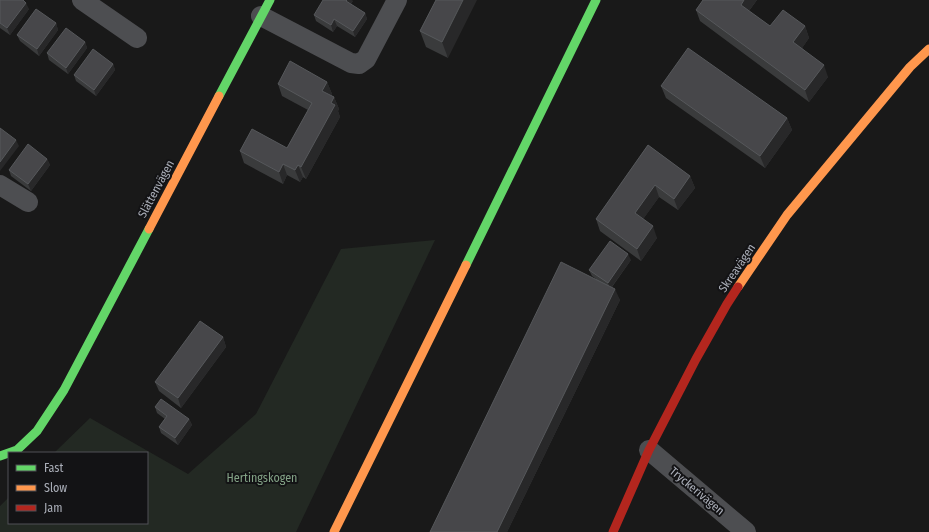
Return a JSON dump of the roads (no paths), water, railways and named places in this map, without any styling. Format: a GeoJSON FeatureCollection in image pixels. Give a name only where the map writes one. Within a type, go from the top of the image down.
{"type":"FeatureCollection","features":[{"type":"Feature","properties":{"kind":"street"},"geometry":{"type":"LineString","coordinates":[[82,0],[137,38]]}},
{"type":"Feature","properties":{"kind":"street"},"geometry":{"type":"LineString","coordinates":[[265,8],[351,63],[359,64],[366,59],[397,0]]}},
{"type":"Feature","properties":{"kind":"street"},"geometry":{"type":"LineString","coordinates":[[334,532],[596,0]]}},
{"type":"Feature","properties":{"kind":"street","name":"Slättenvägen"},"geometry":{"type":"LineString","coordinates":[[11,452],[17,450],[37,431],[64,390],[265,8]]}},
{"type":"Feature","properties":{"kind":"street","name":"Skreavägen"},"geometry":{"type":"LineString","coordinates":[[614,532],[649,450],[696,359],[727,304],[782,222],[910,67],[929,49]]}},
{"type":"Feature","properties":{"kind":"street"},"geometry":{"type":"LineString","coordinates":[[0,185],[28,202]]}},
{"type":"Feature","properties":{"kind":"street","name":"Tryckerivägen"},"geometry":{"type":"LineString","coordinates":[[649,450],[746,532]]}},
{"type":"Feature","properties":{"kind":"park label","name":"Hertingskogen"},"geometry":{"type":"Point","coordinates":[262,478]}}]}
